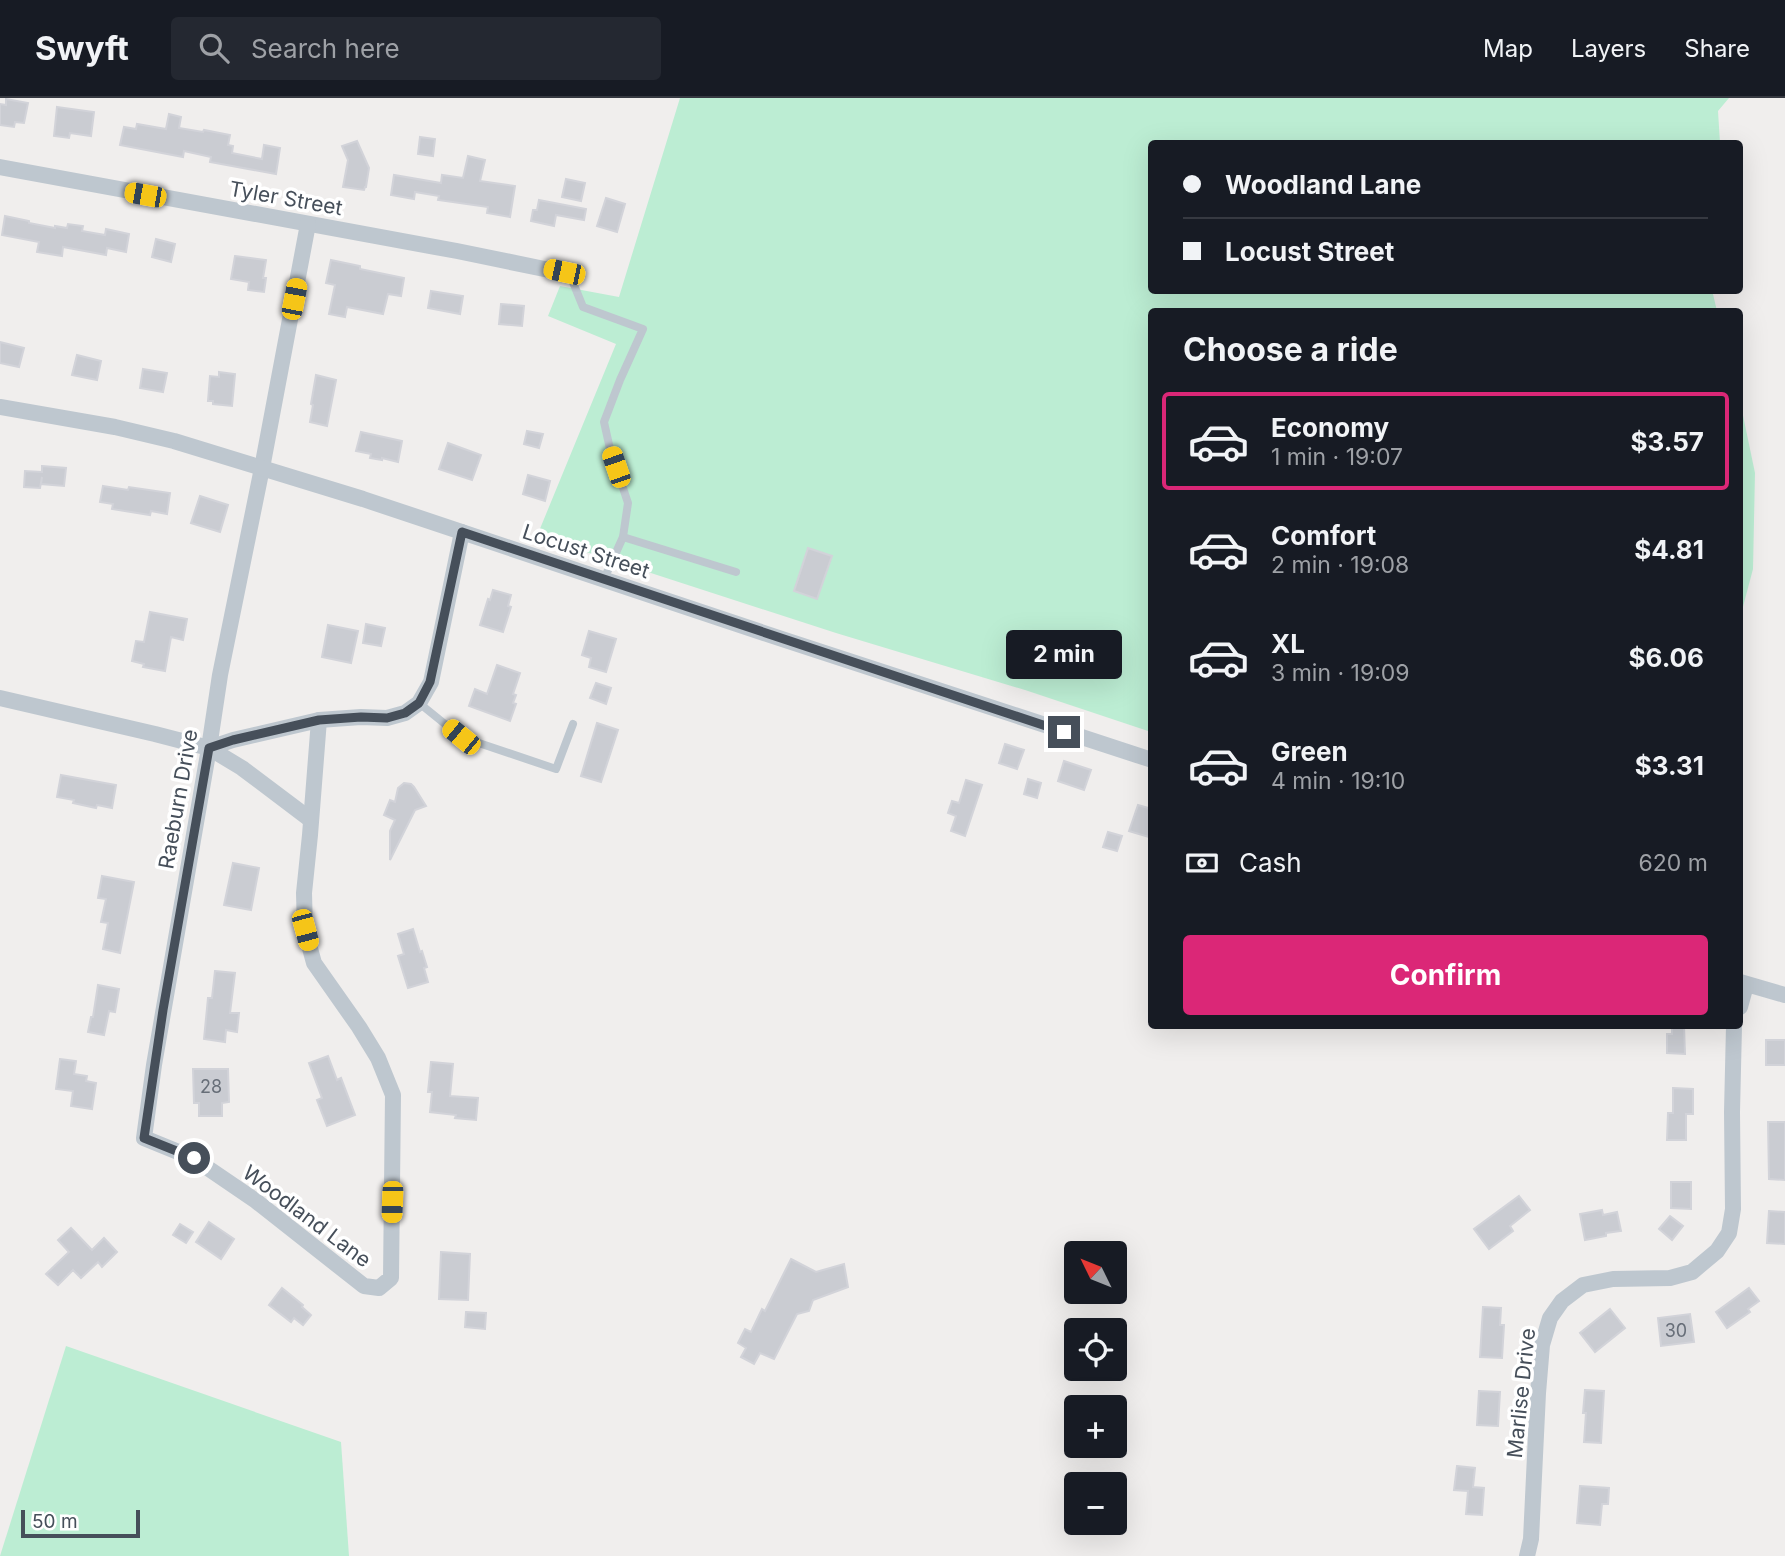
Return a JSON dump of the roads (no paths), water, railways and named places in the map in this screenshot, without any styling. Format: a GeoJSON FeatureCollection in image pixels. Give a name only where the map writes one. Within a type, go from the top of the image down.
{"type":"FeatureCollection","features":[{"type":"Feature","properties":{"kind":"street","name":"Tyler Street"},"geometry":{"type":"LineString","coordinates":[[0,167],[564,272]]}},
{"type":"Feature","properties":{"kind":"street","name":"Raeburn Drive"},"geometry":{"type":"LineString","coordinates":[[144,1138],[220,675],[308,224]]}},
{"type":"Feature","properties":{"kind":"street","name":"Locust Street"},"geometry":{"type":"LineString","coordinates":[[0,407],[115,427],[262,468],[1148,759]]}},
{"type":"Feature","properties":{"kind":"street"},"geometry":{"type":"LineString","coordinates":[[209,748],[319,720],[387,718],[405,713],[419,703],[430,682],[462,532]]}},
{"type":"Feature","properties":{"kind":"street"},"geometry":{"type":"LineString","coordinates":[[0,698],[209,748],[242,768],[311,820]]}},
{"type":"Feature","properties":{"kind":"street"},"geometry":{"type":"LineString","coordinates":[[311,820],[319,720]]}},
{"type":"Feature","properties":{"kind":"street","name":"Woodland Lane"},"geometry":{"type":"LineString","coordinates":[[144,1138],[194,1158],[256,1201],[364,1286],[379,1288],[391,1278],[393,1095],[378,1058],[314,963],[305,930],[304,893],[311,820]]}},
{"type":"Feature","properties":{"kind":"street"},"geometry":{"type":"LineString","coordinates":[[1743,983],[1785,995]]}},
{"type":"Feature","properties":{"kind":"street","name":"Marlise Drive"},"geometry":{"type":"LineString","coordinates":[[1527,1556],[1531,1539],[1542,1345],[1549,1318],[1562,1301],[1583,1285],[1613,1279],[1670,1278],[1692,1272],[1717,1251],[1729,1233],[1733,1209],[1734,1029]]}},
{"type":"Feature","properties":{"kind":"lane"},"geometry":{"type":"LineString","coordinates":[[564,272],[570,275],[583,307],[643,329],[604,422],[628,503],[623,537],[604,579]]}},
{"type":"Feature","properties":{"kind":"lane"},"geometry":{"type":"LineString","coordinates":[[623,537],[736,572]]}},
{"type":"Feature","properties":{"kind":"lane"},"geometry":{"type":"LineString","coordinates":[[419,703],[461,737],[556,769],[573,724]]}}]}
